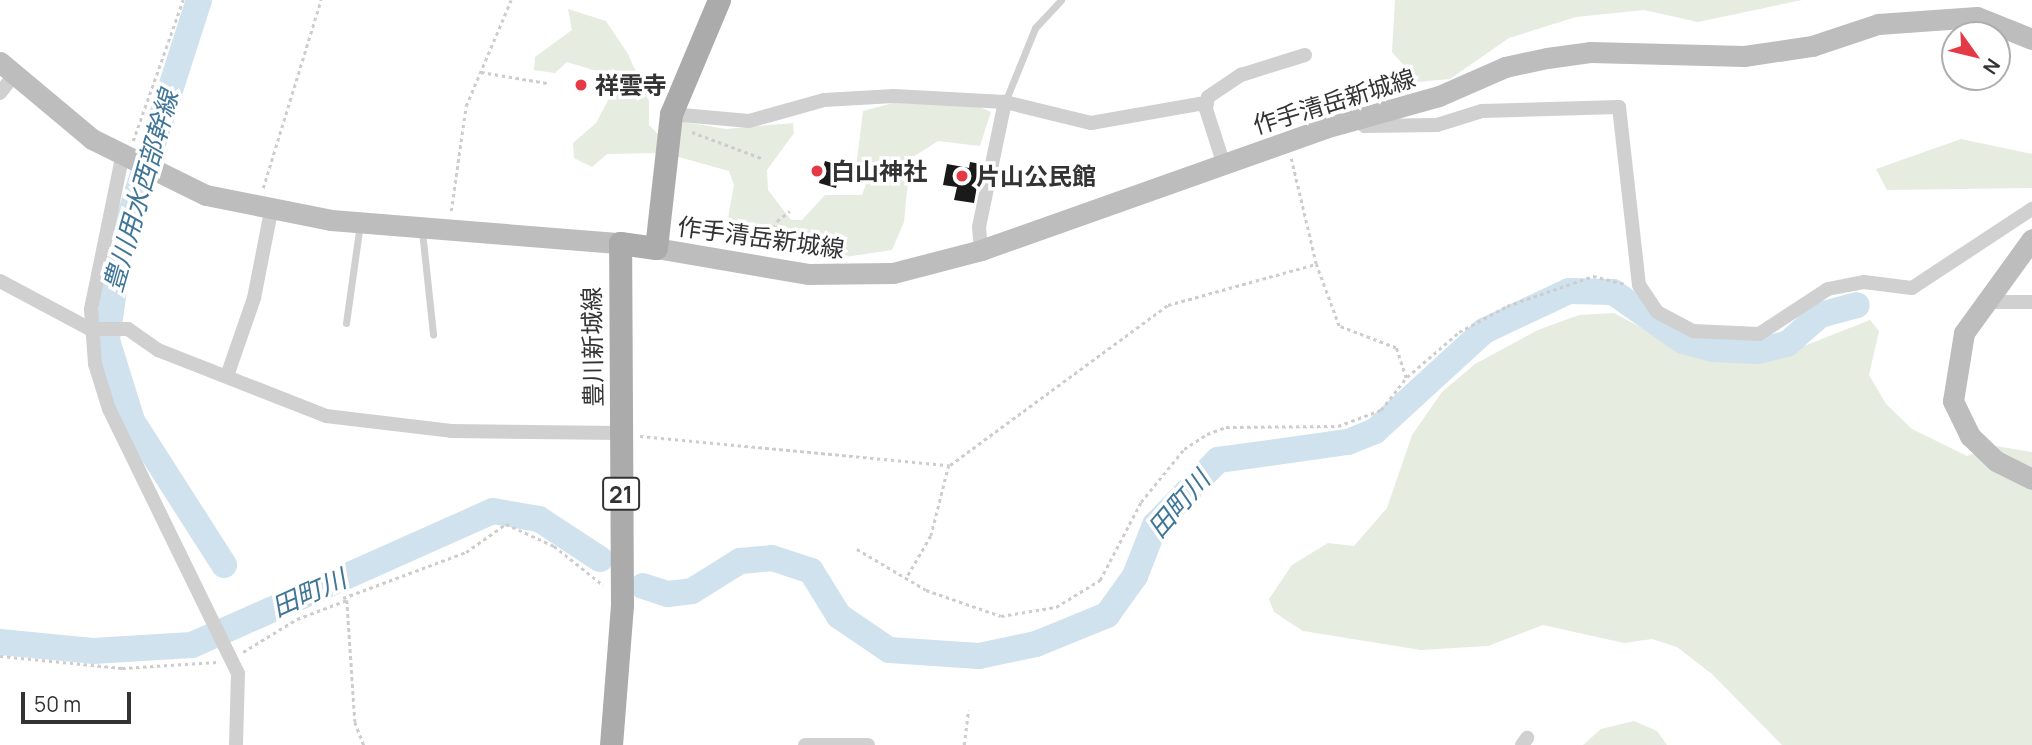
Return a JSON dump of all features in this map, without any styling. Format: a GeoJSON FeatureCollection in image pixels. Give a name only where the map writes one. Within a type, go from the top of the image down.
{"type":"FeatureCollection","features":[{"type":"Feature","properties":{"kind":"main road"},"geometry":{"type":"LineString","coordinates":[[7,69],[126,160],[160,176],[264,210],[360,224],[449,228],[656,248],[671,114],[719,0]]}},
{"type":"Feature","properties":{"kind":"main road","name":"作手清岳新城線"},"geometry":{"type":"LineString","coordinates":[[656,248],[762,268],[893,273],[981,250],[1282,143],[1439,96],[1505,67],[1590,52],[1744,56],[1812,46],[1878,24],[1978,17],[2032,39]]}},
{"type":"Feature","properties":{"kind":"main road"},"geometry":{"type":"LineString","coordinates":[[2032,239],[1983,302],[1964,333],[1953,401],[1970,436],[1996,461],[2032,479]]}},
{"type":"Feature","properties":{"kind":"main road","name":"豊川新城線"},"geometry":{"type":"LineString","coordinates":[[611,745],[622,606],[620,243]]}},
{"type":"Feature","properties":{"kind":"street"},"geometry":{"type":"LineString","coordinates":[[671,114],[750,121],[856,96],[1005,102],[1076,123],[1205,103],[1218,86],[1305,55]]}},
{"type":"Feature","properties":{"kind":"street"},"geometry":{"type":"LineString","coordinates":[[0,93],[7,69]]}},
{"type":"Feature","properties":{"kind":"street"},"geometry":{"type":"LineString","coordinates":[[981,250],[979,227],[1005,102]]}},
{"type":"Feature","properties":{"kind":"street"},"geometry":{"type":"LineString","coordinates":[[1205,103],[1224,164]]}},
{"type":"Feature","properties":{"kind":"street"},"geometry":{"type":"LineString","coordinates":[[1356,119],[1365,126],[1437,125],[1493,110],[1619,107],[1639,285],[1672,323],[1693,331],[1759,334],[1828,289],[1864,282],[1912,288],[2032,209]]}},
{"type":"Feature","properties":{"kind":"street"},"geometry":{"type":"LineString","coordinates":[[126,160],[93,329],[109,409],[227,647],[241,699],[236,745]]}},
{"type":"Feature","properties":{"kind":"street"},"geometry":{"type":"LineString","coordinates":[[227,376],[254,298],[264,210]]}},
{"type":"Feature","properties":{"kind":"street"},"geometry":{"type":"LineString","coordinates":[[0,281],[93,329],[122,328],[158,350],[326,416],[438,430],[620,433]]}},
{"type":"Feature","properties":{"kind":"street"},"geometry":{"type":"LineString","coordinates":[[1983,302],[2032,302]]}},
{"type":"Feature","properties":{"kind":"street"},"geometry":{"type":"LineString","coordinates":[[805,745],[868,745]]}},
{"type":"Feature","properties":{"kind":"lane"},"geometry":{"type":"LineString","coordinates":[[1005,102],[1035,28],[1061,0]]}},
{"type":"Feature","properties":{"kind":"lane"},"geometry":{"type":"LineString","coordinates":[[346,323],[360,224]]}},
{"type":"Feature","properties":{"kind":"lane"},"geometry":{"type":"LineString","coordinates":[[422,227],[433,334]]}},
{"type":"Feature","properties":{"kind":"path"},"geometry":{"type":"LineString","coordinates":[[126,160],[148,112],[183,0]]}},
{"type":"Feature","properties":{"kind":"path"},"geometry":{"type":"LineString","coordinates":[[264,210],[321,0]]}},
{"type":"Feature","properties":{"kind":"path"},"geometry":{"type":"LineString","coordinates":[[449,228],[459,133],[511,0]]}},
{"type":"Feature","properties":{"kind":"path"},"geometry":{"type":"LineString","coordinates":[[481,72],[547,83]]}},
{"type":"Feature","properties":{"kind":"path"},"geometry":{"type":"LineString","coordinates":[[666,142],[693,131],[761,158]]}},
{"type":"Feature","properties":{"kind":"path"},"geometry":{"type":"LineString","coordinates":[[1282,143],[1290,156],[1316,264],[1339,326],[1385,339],[1396,348],[1406,378]]}},
{"type":"Feature","properties":{"kind":"path"},"geometry":{"type":"LineString","coordinates":[[762,268],[777,221],[790,211]]}},
{"type":"Feature","properties":{"kind":"path"},"geometry":{"type":"LineString","coordinates":[[906,579],[931,536],[950,466],[1168,305],[1316,264]]}},
{"type":"Feature","properties":{"kind":"path"},"geometry":{"type":"LineString","coordinates":[[857,549],[906,579],[1001,616],[1056,607],[1100,580],[1141,502],[1184,449],[1207,434],[1226,427],[1359,422],[1381,410],[1406,378],[1459,332],[1507,306],[1593,276],[1639,285]]}},
{"type":"Feature","properties":{"kind":"path"},"geometry":{"type":"LineString","coordinates":[[620,433],[950,466]]}},
{"type":"Feature","properties":{"kind":"path"},"geometry":{"type":"LineString","coordinates":[[343,598],[466,552],[506,524],[554,546],[622,606]]}},
{"type":"Feature","properties":{"kind":"path"},"geometry":{"type":"LineString","coordinates":[[964,745],[968,710]]}},
{"type":"Feature","properties":{"kind":"shaded area"},"geometry":{"type":"Polygon","coordinates":[[[1395,0],[1802,0],[1698,22],[1644,10],[1576,17],[1509,38],[1450,79],[1418,82],[1392,52],[1395,0]]]}},
{"type":"Feature","properties":{"kind":"shaded area"},"geometry":{"type":"Polygon","coordinates":[[[568,9],[606,21],[628,54],[649,101],[649,125],[659,135],[657,153],[607,154],[592,167],[574,158],[573,143],[596,123],[614,89],[600,72],[567,62],[555,73],[534,70],[535,57],[572,30],[568,9]]]}},
{"type":"Feature","properties":{"kind":"shaded area"},"geometry":{"type":"Polygon","coordinates":[[[893,103],[975,105],[991,112],[980,146],[938,141],[910,159],[904,222],[892,250],[825,260],[736,234],[728,218],[734,185],[729,171],[675,156],[679,121],[726,129],[793,123],[794,133],[767,170],[768,190],[791,220],[802,220],[825,195],[862,195],[868,179],[856,168],[863,111],[893,103]]]}},
{"type":"Feature","properties":{"kind":"shaded area"},"geometry":{"type":"Polygon","coordinates":[[[1961,139],[2032,154],[2032,188],[1887,190],[1876,169],[1961,139]]]}},
{"type":"Feature","properties":{"kind":"shaded area"},"geometry":{"type":"Polygon","coordinates":[[[1614,313],[1690,354],[1722,361],[1771,359],[1870,320],[1879,331],[1869,375],[1886,404],[1912,429],[1967,456],[1996,446],[2032,452],[2032,745],[1782,745],[1712,674],[1677,647],[1652,639],[1624,643],[1543,625],[1488,646],[1421,650],[1303,631],[1274,612],[1269,599],[1292,565],[1328,543],[1354,546],[1387,508],[1412,435],[1442,392],[1475,364],[1538,330],[1579,315],[1614,313]]]}},
{"type":"Feature","properties":{"kind":"shaded area"},"geometry":{"type":"Polygon","coordinates":[[[1634,721],[1657,731],[1667,745],[1583,745],[1601,729],[1634,721]]]}},
{"type":"Feature","properties":{"kind":"building"},"geometry":{"type":"Polygon","coordinates":[[[825,161],[842,166],[836,188],[819,183],[825,161]]]}},
{"type":"Feature","properties":{"kind":"building","name":"片山公民館"},"geometry":{"type":"Polygon","coordinates":[[[970,162],[981,164],[974,203],[954,200],[957,187],[943,185],[947,164],[969,168],[970,162]]]}},
{"type":"Feature","properties":{"kind":"waterway","name":"豊川用水西部幹線"},"geometry":{"type":"LineString","coordinates":[[199,0],[120,246],[107,340],[132,421],[224,565]]}},
{"type":"Feature","properties":{"kind":"waterway","name":"田町川"},"geometry":{"type":"LineString","coordinates":[[643,586],[668,594],[692,591],[740,561],[772,558],[811,571],[839,616],[889,650],[979,656],[1036,644],[1107,615],[1135,576],[1155,525],[1218,460],[1348,442],[1375,431],[1484,331],[1569,291],[1613,292],[1683,341],[1712,349],[1758,351],[1787,344],[1820,315],[1857,305]]}},
{"type":"Feature","properties":{"kind":"waterway","name":"田町川"},"geometry":{"type":"LineString","coordinates":[[0,642],[93,651],[192,645],[493,511],[539,519],[600,559]]}},
{"type":"Feature","properties":{"kind":"place","name":"祥雲寺"},"geometry":{"type":"Point","coordinates":[581,85]}},
{"type":"Feature","properties":{"kind":"place","name":"白山神社"},"geometry":{"type":"Point","coordinates":[817,171]}},
{"type":"Feature","properties":{"kind":"place","name":"片山公民館"},"geometry":{"type":"Point","coordinates":[962,176]}}]}
